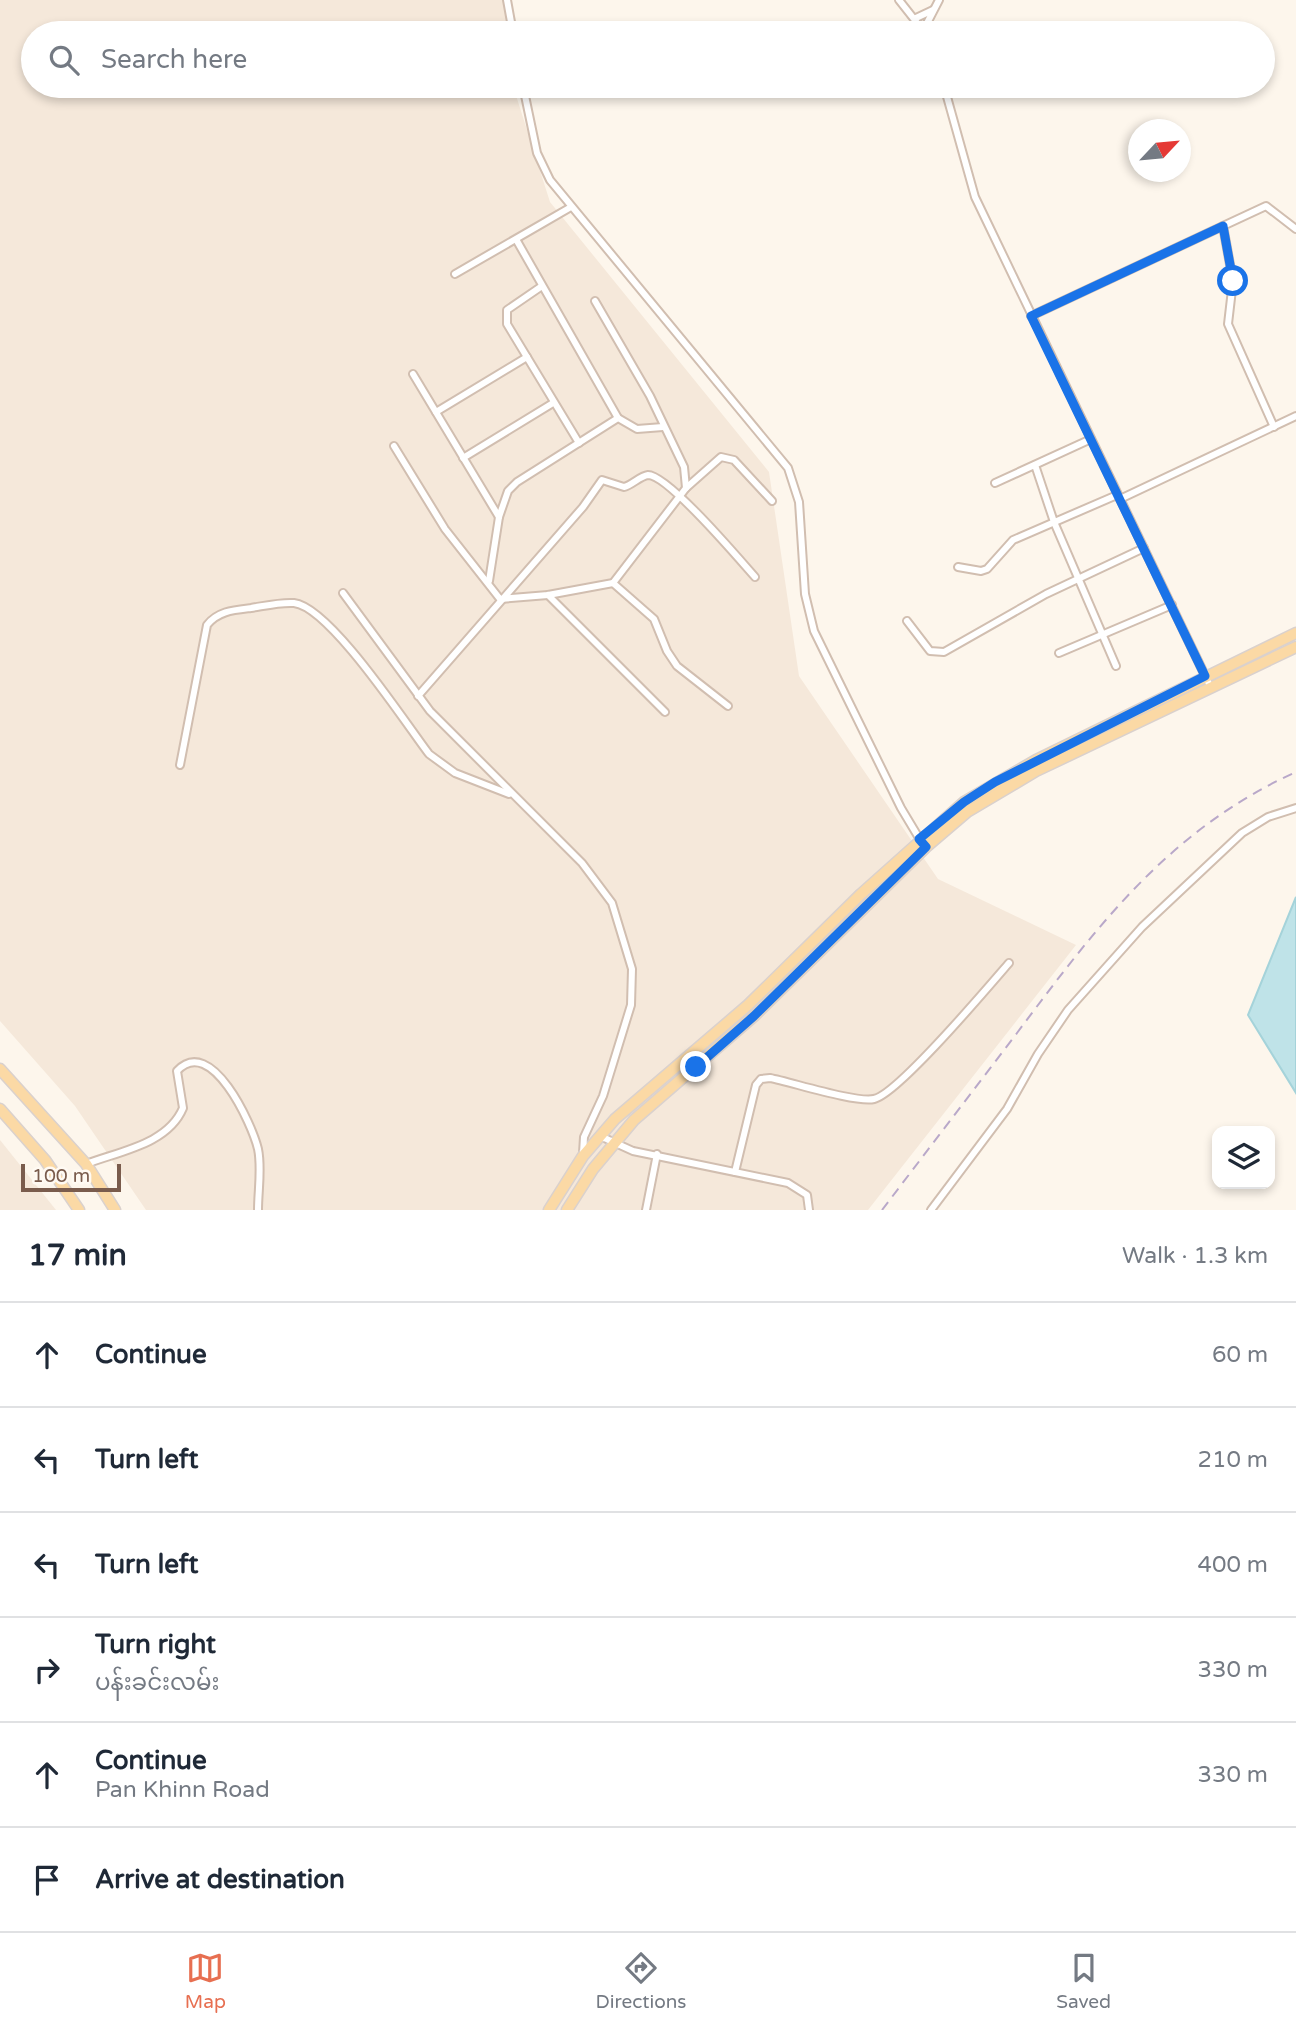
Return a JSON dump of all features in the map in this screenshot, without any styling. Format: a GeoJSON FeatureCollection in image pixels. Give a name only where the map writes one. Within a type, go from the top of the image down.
{"type":"FeatureCollection","features":[{"type":"Feature","properties":{"kind":"main road"},"geometry":{"type":"LineString","coordinates":[[567,1210],[613,1143],[658,1098],[754,1016],[964,802],[995,782],[1296,633]]}},
{"type":"Feature","properties":{"kind":"main road"},"geometry":{"type":"LineString","coordinates":[[549,1210],[583,1156],[640,1096],[748,1005],[923,843],[999,791],[1296,648]]}},
{"type":"Feature","properties":{"kind":"main road"},"geometry":{"type":"LineString","coordinates":[[0,1069],[86,1164],[115,1210]]}},
{"type":"Feature","properties":{"kind":"main road"},"geometry":{"type":"LineString","coordinates":[[0,1109],[46,1160],[79,1210]]}},
{"type":"Feature","properties":{"kind":"street"},"geometry":{"type":"LineString","coordinates":[[507,0],[511,21]]}},
{"type":"Feature","properties":{"kind":"street"},"geometry":{"type":"LineString","coordinates":[[899,0],[918,21]]}},
{"type":"Feature","properties":{"kind":"street"},"geometry":{"type":"LineString","coordinates":[[928,21],[939,0]]}},
{"type":"Feature","properties":{"kind":"street"},"geometry":{"type":"LineString","coordinates":[[916,18],[933,10]]}},
{"type":"Feature","properties":{"kind":"street"},"geometry":{"type":"LineString","coordinates":[[526,98],[543,168],[571,207],[788,468],[799,502],[805,594],[814,631],[855,719],[923,843]]}},
{"type":"Feature","properties":{"kind":"street"},"geometry":{"type":"LineString","coordinates":[[947,98],[975,197],[1211,688]]}},
{"type":"Feature","properties":{"kind":"street"},"geometry":{"type":"LineString","coordinates":[[1031,316],[1266,206],[1296,229]]}},
{"type":"Feature","properties":{"kind":"street"},"geometry":{"type":"LineString","coordinates":[[455,274],[517,241],[571,207]]}},
{"type":"Feature","properties":{"kind":"street"},"geometry":{"type":"LineString","coordinates":[[1223,226],[1233,281],[1228,324],[1274,426]]}},
{"type":"Feature","properties":{"kind":"street"},"geometry":{"type":"LineString","coordinates":[[517,241],[618,418],[637,429],[663,427]]}},
{"type":"Feature","properties":{"kind":"street"},"geometry":{"type":"LineString","coordinates":[[542,286],[505,314],[507,324],[579,443]]}},
{"type":"Feature","properties":{"kind":"street"},"geometry":{"type":"LineString","coordinates":[[595,301],[650,396],[684,467],[686,488]]}},
{"type":"Feature","properties":{"kind":"street"},"geometry":{"type":"LineString","coordinates":[[436,412],[527,357]]}},
{"type":"Feature","properties":{"kind":"street"},"geometry":{"type":"LineString","coordinates":[[413,374],[499,517]]}},
{"type":"Feature","properties":{"kind":"street"},"geometry":{"type":"LineString","coordinates":[[463,458],[553,403]]}},
{"type":"Feature","properties":{"kind":"street"},"geometry":{"type":"LineString","coordinates":[[958,567],[981,571],[987,569],[1013,540],[1118,497],[1296,416]]}},
{"type":"Feature","properties":{"kind":"street"},"geometry":{"type":"LineString","coordinates":[[489,581],[499,517],[508,491],[517,482],[618,418]]}},
{"type":"Feature","properties":{"kind":"street"},"geometry":{"type":"LineString","coordinates":[[995,483],[1091,439]]}},
{"type":"Feature","properties":{"kind":"street"},"geometry":{"type":"LineString","coordinates":[[394,446],[445,529],[489,581],[500,599]]}},
{"type":"Feature","properties":{"kind":"street"},"geometry":{"type":"LineString","coordinates":[[500,599],[548,595],[613,583],[686,488],[721,457],[728,457],[772,501]]}},
{"type":"Feature","properties":{"kind":"street"},"geometry":{"type":"LineString","coordinates":[[1035,465],[1054,522],[1116,666]]}},
{"type":"Feature","properties":{"kind":"street"},"geometry":{"type":"LineString","coordinates":[[418,696],[583,507],[600,481],[606,479],[624,487],[650,475],[680,496],[755,577]]}},
{"type":"Feature","properties":{"kind":"street"},"geometry":{"type":"LineString","coordinates":[[907,621],[930,650],[944,652],[1077,578],[1144,548]]}},
{"type":"Feature","properties":{"kind":"street"},"geometry":{"type":"LineString","coordinates":[[613,583],[653,619],[677,666],[728,706]]}},
{"type":"Feature","properties":{"kind":"street"},"geometry":{"type":"LineString","coordinates":[[343,593],[418,696],[601,886],[619,920],[632,970],[631,1005],[603,1096],[584,1137],[583,1156]]}},
{"type":"Feature","properties":{"kind":"street"},"geometry":{"type":"LineString","coordinates":[[548,595],[665,712]]}},
{"type":"Feature","properties":{"kind":"street"},"geometry":{"type":"LineString","coordinates":[[180,765],[207,625],[219,614],[233,610],[294,603],[315,614],[363,665],[423,746],[441,765],[511,795]]}},
{"type":"Feature","properties":{"kind":"street"},"geometry":{"type":"LineString","coordinates":[[1059,653],[1172,605]]}},
{"type":"Feature","properties":{"kind":"street"},"geometry":{"type":"LineString","coordinates":[[931,1210],[1007,1109],[1038,1054],[1068,1010],[1142,927],[1242,833],[1268,817],[1296,808]]}},
{"type":"Feature","properties":{"kind":"street"},"geometry":{"type":"LineString","coordinates":[[735,1172],[756,1085],[761,1079],[770,1078],[866,1099],[882,1096],[951,1031],[1009,963]]}},
{"type":"Feature","properties":{"kind":"street"},"geometry":{"type":"LineString","coordinates":[[86,1164],[151,1140],[168,1130],[183,1108],[177,1071],[183,1066],[199,1062],[206,1065],[228,1087],[247,1115],[260,1161],[258,1210]]}},
{"type":"Feature","properties":{"kind":"street"},"geometry":{"type":"LineString","coordinates":[[600,1136],[613,1143],[800,1189],[807,1195],[809,1210]]}},
{"type":"Feature","properties":{"kind":"street"},"geometry":{"type":"LineString","coordinates":[[646,1210],[657,1154]]}},
{"type":"Feature","properties":{"kind":"shaded area"},"geometry":{"type":"Polygon","coordinates":[[[0,0],[504,0],[506,21],[21,21],[21,98],[517,98],[550,202],[769,472],[799,676],[938,879],[1076,945],[868,1210],[146,1210],[75,1106],[0,1021],[0,0]]]}},
{"type":"Feature","properties":{"kind":"shaded area"},"geometry":{"type":"Polygon","coordinates":[[[0,1140],[56,1210],[0,1210],[0,1140]]]}},
{"type":"Feature","properties":{"kind":"water"},"geometry":{"type":"Polygon","coordinates":[[[1296,897],[1296,1093],[1248,1015],[1296,897]]]}},
{"type":"Feature","properties":{"kind":"railway"},"geometry":{"type":"LineString","coordinates":[[882,1210],[1077,955],[1139,884],[1173,851],[1210,822],[1251,795],[1296,772]]}},
{"type":"Feature","properties":{"kind":"route"},"geometry":{"type":"LineString","coordinates":[[696,1067],[754,1016],[926,847],[919,839],[964,802],[1036,760],[1205,676],[1031,316],[1172,247],[1223,226],[1233,281]]}}]}
